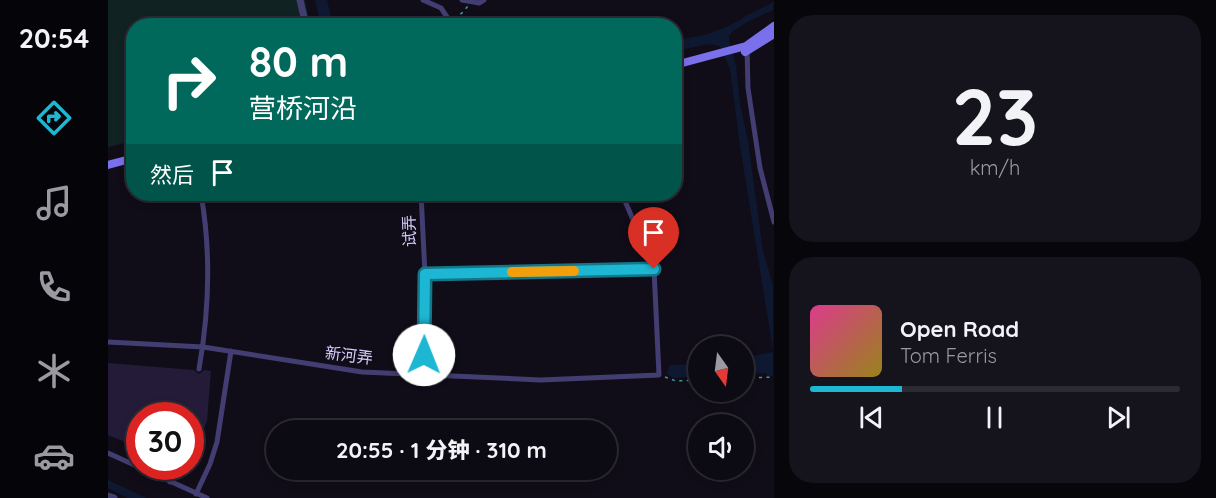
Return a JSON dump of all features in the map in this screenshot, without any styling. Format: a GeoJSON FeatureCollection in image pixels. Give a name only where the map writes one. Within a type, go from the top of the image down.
{"type":"FeatureCollection","features":[{"type":"Feature","properties":{"kind":"main road"},"geometry":{"type":"LineString","coordinates":[[743,50],[774,26]]}},
{"type":"Feature","properties":{"kind":"main road"},"geometry":{"type":"LineString","coordinates":[[682,69],[743,50],[774,34]]}},
{"type":"Feature","properties":{"kind":"main road"},"geometry":{"type":"LineString","coordinates":[[682,64],[723,56]]}},
{"type":"Feature","properties":{"kind":"main road"},"geometry":{"type":"LineString","coordinates":[[108,159],[126,155]]}},
{"type":"Feature","properties":{"kind":"main road"},"geometry":{"type":"LineString","coordinates":[[108,165],[126,160]]}},
{"type":"Feature","properties":{"kind":"street"},"geometry":{"type":"LineString","coordinates":[[300,0],[304,18]]}},
{"type":"Feature","properties":{"kind":"street"},"geometry":{"type":"LineString","coordinates":[[423,0],[441,8],[448,18]]}},
{"type":"Feature","properties":{"kind":"street"},"geometry":{"type":"LineString","coordinates":[[462,0],[479,3],[484,0]]}},
{"type":"Feature","properties":{"kind":"street"},"geometry":{"type":"LineString","coordinates":[[743,50],[760,168],[774,222]]}},
{"type":"Feature","properties":{"kind":"street"},"geometry":{"type":"LineString","coordinates":[[199,369],[207,291],[207,227],[202,201]]}},
{"type":"Feature","properties":{"kind":"street","name":"试弄"},"geometry":{"type":"LineString","coordinates":[[421,201],[425,274],[423,375]]}},
{"type":"Feature","properties":{"kind":"street"},"geometry":{"type":"LineString","coordinates":[[624,201],[654,269],[659,375]]}},
{"type":"Feature","properties":{"kind":"street"},"geometry":{"type":"LineString","coordinates":[[425,274],[654,269]]}},
{"type":"Feature","properties":{"kind":"street","name":"新河弄"},"geometry":{"type":"LineString","coordinates":[[108,342],[203,347],[362,372],[541,380],[659,375]]}},
{"type":"Feature","properties":{"kind":"street"},"geometry":{"type":"LineString","coordinates":[[196,494],[217,442],[231,351]]}},
{"type":"Feature","properties":{"kind":"street"},"geometry":{"type":"LineString","coordinates":[[108,453],[207,498]]}},
{"type":"Feature","properties":{"kind":"street"},"geometry":{"type":"LineString","coordinates":[[108,495],[114,498]]}},
{"type":"Feature","properties":{"kind":"path"},"geometry":{"type":"LineString","coordinates":[[457,18],[469,3]]}},
{"type":"Feature","properties":{"kind":"path"},"geometry":{"type":"LineString","coordinates":[[659,375],[675,381],[688,380]]}},
{"type":"Feature","properties":{"kind":"path"},"geometry":{"type":"LineString","coordinates":[[754,378],[773,377]]}},
{"type":"Feature","properties":{"kind":"shaded area"},"geometry":{"type":"Polygon","coordinates":[[[108,0],[305,0],[309,18],[126,18],[126,143],[108,147],[108,0]]]}},
{"type":"Feature","properties":{"kind":"water"},"geometry":{"type":"Polygon","coordinates":[[[315,0],[327,0],[331,18],[319,18],[315,0]]]}},
{"type":"Feature","properties":{"kind":"water"},"geometry":{"type":"Polygon","coordinates":[[[773,4],[773,10],[733,31],[729,36],[729,41],[736,66],[763,251],[773,285],[773,350],[730,69],[720,46],[709,44],[682,50],[682,40],[708,34],[773,4]]]}},
{"type":"Feature","properties":{"kind":"water"},"geometry":{"type":"Polygon","coordinates":[[[773,352],[773,376],[767,376],[767,373],[754,374],[754,356],[773,352]]]}},
{"type":"Feature","properties":{"kind":"water"},"geometry":{"type":"Polygon","coordinates":[[[688,364],[688,377],[674,378],[667,374],[669,365],[688,364]]]}},
{"type":"Feature","properties":{"kind":"water"},"geometry":{"type":"Polygon","coordinates":[[[108,480],[146,498],[128,498],[108,488],[108,480]]]}},
{"type":"Feature","properties":{"kind":"building"},"geometry":{"type":"Polygon","coordinates":[[[108,363],[194,370],[199,374],[204,370],[211,371],[207,421],[204,428],[204,402],[126,402],[126,442],[108,435],[108,363]]]}},
{"type":"Feature","properties":{"kind":"waterway"},"geometry":{"type":"LineString","coordinates":[[744,18],[774,3]]}},
{"type":"Feature","properties":{"kind":"slow traffic"},"geometry":{"type":"LineString","coordinates":[[512,272],[574,271]]}},
{"type":"Feature","properties":{"kind":"route"},"geometry":{"type":"LineString","coordinates":[[424,355],[425,274],[654,269]]}}]}
